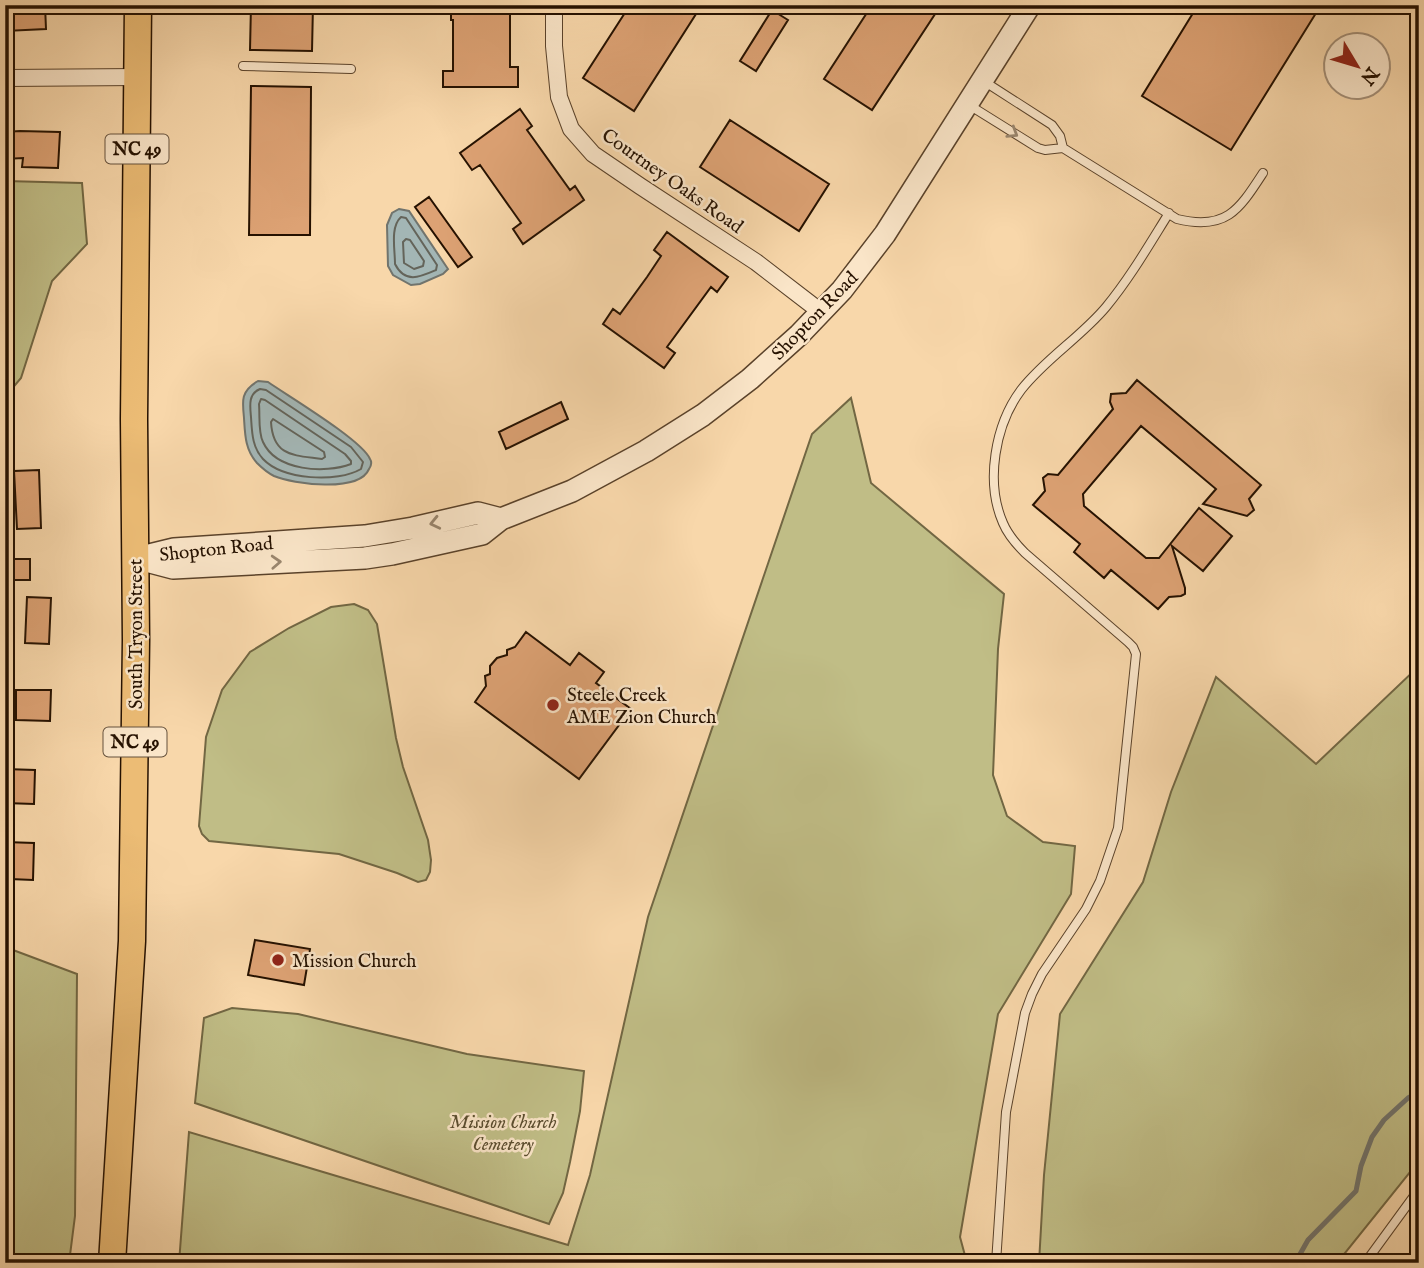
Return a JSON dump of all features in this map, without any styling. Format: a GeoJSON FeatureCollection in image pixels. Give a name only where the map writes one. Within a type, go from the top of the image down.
{"type":"FeatureCollection","features":[{"type":"Feature","properties":{"kind":"main road","name":"South Tryon Street"},"geometry":{"type":"LineString","coordinates":[[112,1263],[132,941],[138,5]]}},
{"type":"Feature","properties":{"kind":"street","name":"Courtney Oaks Road"},"geometry":{"type":"LineString","coordinates":[[554,5],[554,46],[559,97],[571,129],[593,154],[756,262],[821,312]]}},
{"type":"Feature","properties":{"kind":"street","name":"Shopton Road"},"geometry":{"type":"LineString","coordinates":[[135,558],[173,568],[365,558],[392,554],[482,534],[501,519],[572,491],[627,462],[703,415],[750,379],[799,335],[842,290],[886,234],[1030,5]]}},
{"type":"Feature","properties":{"kind":"street"},"geometry":{"type":"LineString","coordinates":[[5,78],[138,76]]}},
{"type":"Feature","properties":{"kind":"lane"},"geometry":{"type":"LineString","coordinates":[[243,66],[351,69]]}},
{"type":"Feature","properties":{"kind":"lane"},"geometry":{"type":"LineString","coordinates":[[982,80],[1052,125],[1060,136],[1063,148]]}},
{"type":"Feature","properties":{"kind":"lane"},"geometry":{"type":"LineString","coordinates":[[967,104],[1038,148],[1063,148],[1177,219],[1208,222],[1222,218],[1235,211],[1263,173]]}},
{"type":"Feature","properties":{"kind":"lane"},"geometry":{"type":"LineString","coordinates":[[996,1263],[1006,1112],[1025,1013],[1042,974],[1086,909],[1100,881],[1118,828],[1136,654],[1128,642],[1013,540],[1003,523],[997,503],[994,479],[996,454],[1007,414],[1021,390],[1107,305],[1169,214]]}},
{"type":"Feature","properties":{"kind":"lane"},"geometry":{"type":"LineString","coordinates":[[1365,1263],[1419,1189]]}},
{"type":"Feature","properties":{"kind":"green space"},"geometry":{"type":"Polygon","coordinates":[[[5,181],[82,183],[87,244],[52,281],[21,378],[5,397],[5,181]]]}},
{"type":"Feature","properties":{"kind":"green space"},"geometry":{"type":"Polygon","coordinates":[[[851,398],[871,483],[1004,594],[998,649],[993,775],[1007,816],[1043,842],[1075,846],[1071,894],[998,1014],[960,1237],[967,1263],[179,1263],[189,1132],[568,1245],[590,1175],[648,917],[812,434],[851,398]]]}},
{"type":"Feature","properties":{"kind":"green space"},"geometry":{"type":"Polygon","coordinates":[[[354,604],[368,610],[377,624],[396,738],[428,840],[430,872],[426,880],[418,882],[339,854],[209,841],[199,826],[206,737],[222,690],[250,652],[331,607],[354,604]]]}},
{"type":"Feature","properties":{"kind":"green space"},"geometry":{"type":"Polygon","coordinates":[[[1419,666],[1419,1161],[1337,1263],[1039,1263],[1044,1175],[1060,1014],[1143,882],[1171,792],[1216,677],[1316,764],[1419,666]]]}},
{"type":"Feature","properties":{"kind":"green space"},"geometry":{"type":"Polygon","coordinates":[[[5,947],[77,974],[75,1216],[69,1263],[5,1263],[5,947]]]}},
{"type":"Feature","properties":{"kind":"green space","name":"Mission Church Cemetery"},"geometry":{"type":"Polygon","coordinates":[[[232,1008],[298,1014],[467,1054],[584,1071],[580,1111],[563,1193],[549,1224],[195,1103],[204,1018],[232,1008]]]}},
{"type":"Feature","properties":{"kind":"water"},"geometry":{"type":"Polygon","coordinates":[[[399,209],[409,211],[448,269],[443,274],[411,285],[393,275],[388,266],[387,225],[392,213],[399,209]]]}},
{"type":"Feature","properties":{"kind":"water"},"geometry":{"type":"Polygon","coordinates":[[[258,381],[268,382],[354,441],[371,461],[370,468],[363,477],[340,484],[310,484],[274,476],[260,466],[248,447],[243,406],[248,388],[258,381]]]}},
{"type":"Feature","properties":{"kind":"building"},"geometry":{"type":"Polygon","coordinates":[[[5,5],[45,5],[46,29],[5,31],[5,5]]]}},
{"type":"Feature","properties":{"kind":"building"},"geometry":{"type":"Polygon","coordinates":[[[251,5],[313,5],[312,51],[250,50],[251,5]]]}},
{"type":"Feature","properties":{"kind":"building"},"geometry":{"type":"Polygon","coordinates":[[[451,5],[510,5],[510,67],[518,67],[518,87],[443,87],[443,71],[453,71],[451,5]]]}},
{"type":"Feature","properties":{"kind":"building"},"geometry":{"type":"Polygon","coordinates":[[[630,5],[682,5],[696,14],[634,111],[583,78],[630,5]]]}},
{"type":"Feature","properties":{"kind":"building"},"geometry":{"type":"Polygon","coordinates":[[[872,5],[941,5],[872,110],[824,79],[872,5]]]}},
{"type":"Feature","properties":{"kind":"building"},"geometry":{"type":"Polygon","coordinates":[[[1198,5],[1321,5],[1231,150],[1142,96],[1198,5]]]}},
{"type":"Feature","properties":{"kind":"building"},"geometry":{"type":"Polygon","coordinates":[[[772,10],[788,20],[756,71],[740,61],[772,10]]]}},
{"type":"Feature","properties":{"kind":"building"},"geometry":{"type":"Polygon","coordinates":[[[251,86],[311,87],[310,235],[249,235],[251,86]]]}},
{"type":"Feature","properties":{"kind":"building"},"geometry":{"type":"Polygon","coordinates":[[[520,109],[532,126],[527,130],[570,190],[575,186],[584,200],[523,244],[513,229],[521,223],[480,165],[472,170],[460,153],[520,109]]]}},
{"type":"Feature","properties":{"kind":"building"},"geometry":{"type":"Polygon","coordinates":[[[730,120],[829,184],[799,231],[700,167],[730,120]]]}},
{"type":"Feature","properties":{"kind":"building"},"geometry":{"type":"Polygon","coordinates":[[[5,132],[60,132],[58,168],[22,167],[23,158],[5,159],[5,132]]]}},
{"type":"Feature","properties":{"kind":"building"},"geometry":{"type":"Polygon","coordinates":[[[429,197],[472,257],[458,267],[415,207],[429,197]]]}},
{"type":"Feature","properties":{"kind":"building"},"geometry":{"type":"Polygon","coordinates":[[[667,232],[728,277],[717,292],[711,287],[667,347],[675,353],[664,368],[603,324],[613,309],[620,314],[647,277],[661,256],[654,250],[667,232]]]}},
{"type":"Feature","properties":{"kind":"building"},"geometry":{"type":"Polygon","coordinates":[[[1137,380],[1261,485],[1249,499],[1254,510],[1247,516],[1203,504],[1216,489],[1141,426],[1083,494],[1084,506],[1146,558],[1159,558],[1199,508],[1232,536],[1203,571],[1172,546],[1185,594],[1169,597],[1158,609],[1111,570],[1104,578],[1074,552],[1080,544],[1033,505],[1045,491],[1043,478],[1048,474],[1058,475],[1113,409],[1111,394],[1126,393],[1137,380]]]}},
{"type":"Feature","properties":{"kind":"building"},"geometry":{"type":"Polygon","coordinates":[[[561,402],[568,419],[506,449],[499,432],[561,402]]]}},
{"type":"Feature","properties":{"kind":"building"},"geometry":{"type":"Polygon","coordinates":[[[39,470],[41,528],[17,529],[14,471],[39,470]]]}},
{"type":"Feature","properties":{"kind":"building"},"geometry":{"type":"Polygon","coordinates":[[[5,559],[30,559],[30,580],[5,580],[5,559]]]}},
{"type":"Feature","properties":{"kind":"building"},"geometry":{"type":"Polygon","coordinates":[[[27,597],[51,598],[49,644],[25,643],[27,597]]]}},
{"type":"Feature","properties":{"kind":"building","name":"Steele Creek AME Zion Church"},"geometry":{"type":"Polygon","coordinates":[[[526,632],[570,665],[579,653],[604,672],[596,683],[631,709],[579,779],[475,702],[486,686],[485,676],[490,674],[490,666],[497,658],[507,655],[507,650],[515,647],[526,632]]]}},
{"type":"Feature","properties":{"kind":"building"},"geometry":{"type":"Polygon","coordinates":[[[16,690],[51,690],[50,721],[16,720],[16,690]]]}},
{"type":"Feature","properties":{"kind":"building"},"geometry":{"type":"Polygon","coordinates":[[[5,769],[35,770],[34,804],[5,803],[5,769]]]}},
{"type":"Feature","properties":{"kind":"building"},"geometry":{"type":"Polygon","coordinates":[[[5,842],[34,843],[33,880],[10,879],[11,860],[5,860],[5,842]]]}},
{"type":"Feature","properties":{"kind":"building"},"geometry":{"type":"Polygon","coordinates":[[[255,940],[310,949],[304,985],[248,975],[255,940]]]}},
{"type":"Feature","properties":{"kind":"waterway"},"geometry":{"type":"LineString","coordinates":[[1295,1263],[1308,1240],[1356,1191],[1361,1166],[1372,1137],[1384,1120],[1408,1098],[1419,1092]]}},
{"type":"Feature","properties":{"kind":"place","name":"Steele Creek AME Zion Church"},"geometry":{"type":"Point","coordinates":[553,705]}},
{"type":"Feature","properties":{"kind":"place","name":"Mission Church"},"geometry":{"type":"Point","coordinates":[278,960]}}]}
